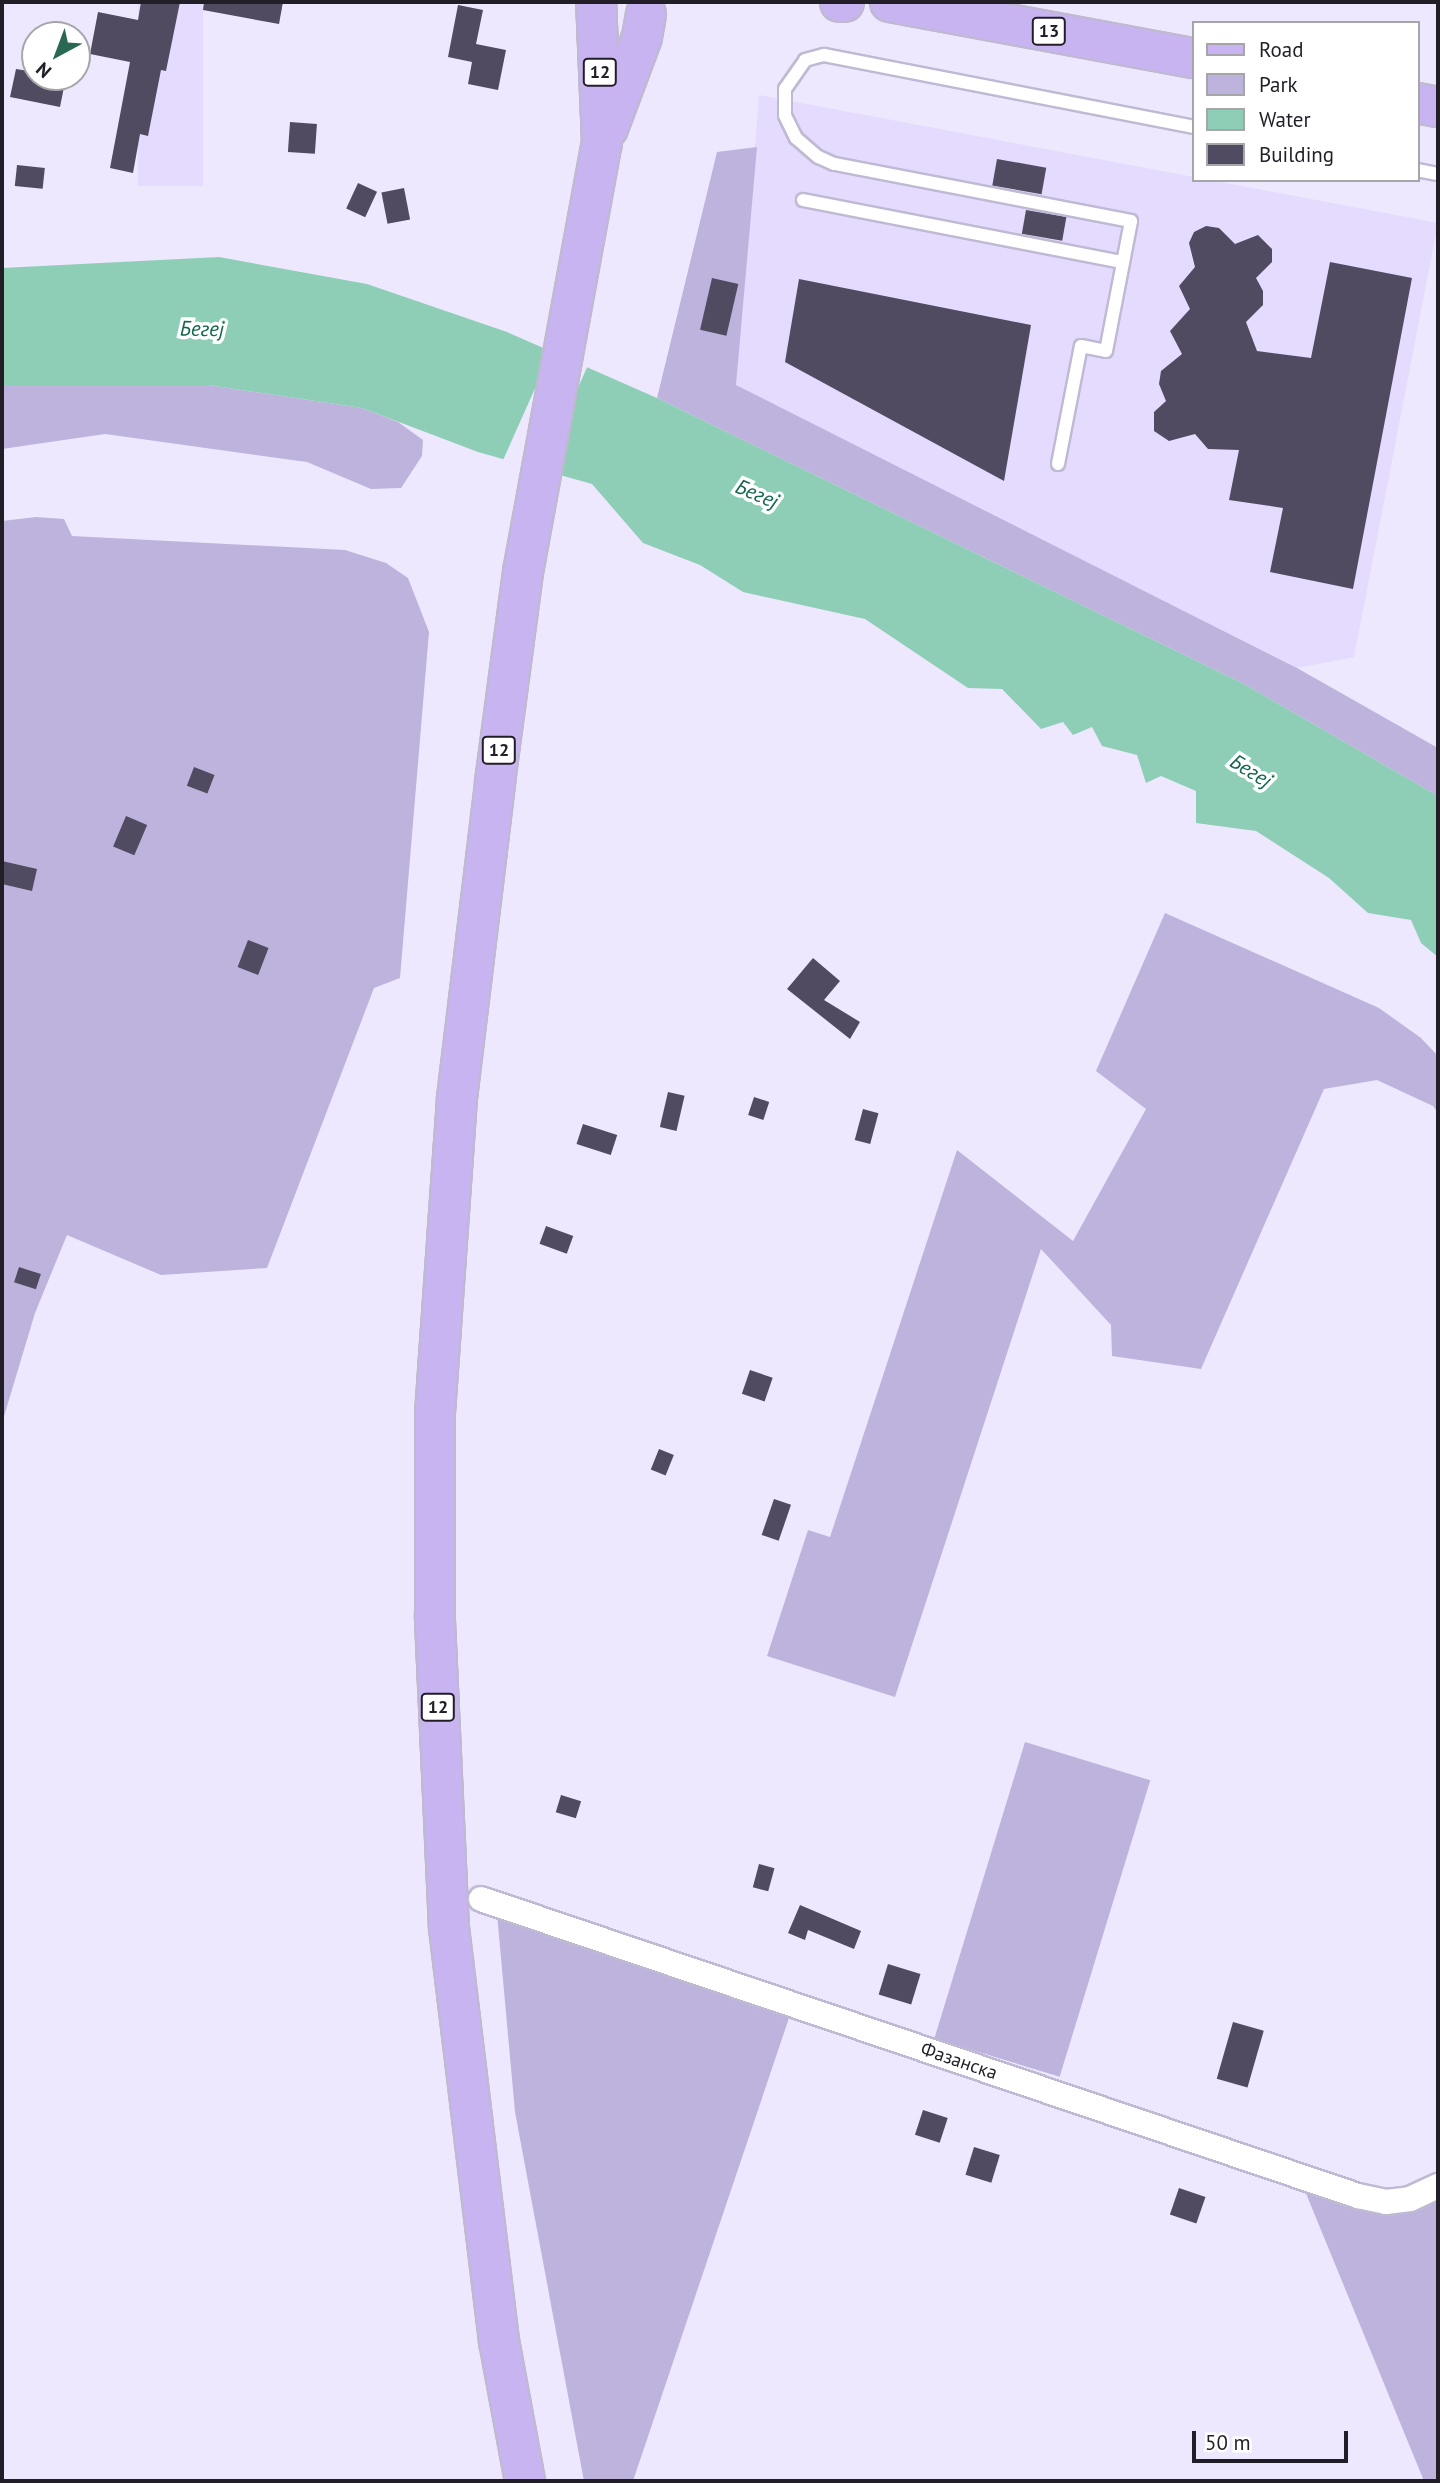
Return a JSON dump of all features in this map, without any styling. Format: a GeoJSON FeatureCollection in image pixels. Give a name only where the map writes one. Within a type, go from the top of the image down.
{"type":"FeatureCollection","features":[{"type":"Feature","properties":{"kind":"main road","name":"12"},"geometry":{"type":"LineString","coordinates":[[525,2481],[499,2341],[462,2063],[441,1795],[435,1615],[435,1413],[443,1256],[457,1098],[523,572],[583,263],[602,143],[596,2]]}},
{"type":"Feature","properties":{"kind":"main road","name":"12"},"geometry":{"type":"LineString","coordinates":[[605,2],[628,13],[659,8]]}},
{"type":"Feature","properties":{"kind":"main road","name":"13"},"geometry":{"type":"LineString","coordinates":[[890,2],[1192,58]]}},
{"type":"Feature","properties":{"kind":"main road","name":"12"},"geometry":{"type":"LineString","coordinates":[[602,143],[642,37],[659,8]]}},
{"type":"Feature","properties":{"kind":"main road"},"geometry":{"type":"LineString","coordinates":[[1419,103],[1438,107]]}},
{"type":"Feature","properties":{"kind":"street","name":"Фазанска"},"geometry":{"type":"LineString","coordinates":[[481,1899],[1358,2196],[1386,2202],[1410,2199],[1438,2186]]}},
{"type":"Feature","properties":{"kind":"lane"},"geometry":{"type":"LineString","coordinates":[[1058,464],[1081,346],[1107,351],[1131,221],[818,157],[788,126],[783,101],[790,79],[805,60],[824,55],[1192,127]]}},
{"type":"Feature","properties":{"kind":"lane"},"geometry":{"type":"LineString","coordinates":[[1419,170],[1438,174]]}},
{"type":"Feature","properties":{"kind":"lane"},"geometry":{"type":"LineString","coordinates":[[803,200],[1123,262]]}},
{"type":"Feature","properties":{"kind":"shaded area"},"geometry":{"type":"Polygon","coordinates":[[[138,2],[203,2],[203,186],[138,186],[138,2]]]}},
{"type":"Feature","properties":{"kind":"shaded area"},"geometry":{"type":"Polygon","coordinates":[[[759,95],[1192,177],[1192,182],[1221,182],[1438,223],[1354,657],[1297,668],[736,385],[759,95]]]}},
{"type":"Feature","properties":{"kind":"green space"},"geometry":{"type":"Polygon","coordinates":[[[757,147],[736,385],[1297,668],[1438,748],[1438,796],[1246,685],[657,398],[717,152],[757,147]]]}},
{"type":"Feature","properties":{"kind":"green space"},"geometry":{"type":"Polygon","coordinates":[[[2,385],[208,385],[362,408],[398,422],[423,440],[422,456],[401,488],[371,489],[307,462],[105,434],[2,449],[2,385]]]}},
{"type":"Feature","properties":{"kind":"green space"},"geometry":{"type":"Polygon","coordinates":[[[36,517],[64,519],[72,536],[345,550],[386,563],[408,578],[429,632],[400,978],[374,988],[267,1268],[161,1275],[67,1235],[35,1313],[2,1423],[2,521],[36,517]]]}},
{"type":"Feature","properties":{"kind":"green space"},"geometry":{"type":"Polygon","coordinates":[[[1165,913],[1379,1008],[1421,1038],[1438,1056],[1438,1113],[1433,1106],[1377,1080],[1324,1089],[1201,1369],[1112,1356],[1111,1325],[1041,1249],[895,1697],[767,1656],[808,1530],[830,1537],[957,1150],[1073,1241],[1146,1109],[1096,1071],[1165,913]]]}},
{"type":"Feature","properties":{"kind":"green space"},"geometry":{"type":"Polygon","coordinates":[[[1025,1742],[1150,1780],[1060,2077],[934,2038],[1025,1742]]]}},
{"type":"Feature","properties":{"kind":"green space"},"geometry":{"type":"Polygon","coordinates":[[[497,1914],[790,2015],[633,2481],[584,2481],[515,2112],[497,1914]]]}},
{"type":"Feature","properties":{"kind":"green space"},"geometry":{"type":"Polygon","coordinates":[[[1305,2191],[1372,2207],[1438,2193],[1438,2481],[1424,2481],[1305,2191]]]}},
{"type":"Feature","properties":{"kind":"water","name":"Бегеј"},"geometry":{"type":"Polygon","coordinates":[[[219,257],[367,284],[507,332],[657,398],[1246,685],[1438,796],[1438,957],[1421,943],[1411,920],[1368,913],[1329,878],[1256,831],[1196,823],[1196,791],[1161,776],[1146,783],[1137,755],[1102,746],[1092,727],[1073,735],[1063,722],[1041,729],[1002,689],[968,688],[865,619],[743,592],[700,565],[643,543],[592,484],[478,452],[362,408],[208,385],[2,385],[2,268],[219,257]]]}},
{"type":"Feature","properties":{"kind":"pier"},"geometry":{"type":"Polygon","coordinates":[[[553,348],[589,364],[538,477],[503,461],[553,348]]]}},
{"type":"Feature","properties":{"kind":"building"},"geometry":{"type":"Polygon","coordinates":[[[141,2],[180,2],[166,71],[161,70],[148,136],[140,134],[133,173],[110,168],[130,62],[91,54],[91,49],[98,12],[138,20],[141,2]]]}},
{"type":"Feature","properties":{"kind":"building"},"geometry":{"type":"Polygon","coordinates":[[[204,2],[283,2],[279,24],[203,10],[204,2]]]}},
{"type":"Feature","properties":{"kind":"building"},"geometry":{"type":"Polygon","coordinates":[[[458,5],[483,10],[476,44],[506,50],[498,90],[468,84],[472,62],[448,57],[458,5]]]}},
{"type":"Feature","properties":{"kind":"building"},"geometry":{"type":"Polygon","coordinates":[[[16,69],[21,70],[21,91],[63,91],[60,107],[10,97],[16,69]]]}},
{"type":"Feature","properties":{"kind":"building"},"geometry":{"type":"Polygon","coordinates":[[[290,122],[317,124],[315,154],[288,152],[290,122]]]}},
{"type":"Feature","properties":{"kind":"building"},"geometry":{"type":"Polygon","coordinates":[[[997,159],[1046,168],[1042,194],[992,186],[997,159]]]}},
{"type":"Feature","properties":{"kind":"building"},"geometry":{"type":"Polygon","coordinates":[[[17,165],[45,168],[43,189],[15,186],[17,165]]]}},
{"type":"Feature","properties":{"kind":"building"},"geometry":{"type":"Polygon","coordinates":[[[358,183],[377,192],[365,217],[346,208],[358,183]]]}},
{"type":"Feature","properties":{"kind":"building"},"geometry":{"type":"Polygon","coordinates":[[[404,188],[410,219],[388,224],[381,192],[404,188]]]}},
{"type":"Feature","properties":{"kind":"building"},"geometry":{"type":"Polygon","coordinates":[[[1026,210],[1066,217],[1062,241],[1022,234],[1026,210]]]}},
{"type":"Feature","properties":{"kind":"building"},"geometry":{"type":"Polygon","coordinates":[[[1206,226],[1219,228],[1235,244],[1258,235],[1272,249],[1272,262],[1256,278],[1263,291],[1263,305],[1246,322],[1257,351],[1311,358],[1330,262],[1412,278],[1353,589],[1270,572],[1283,508],[1229,500],[1239,450],[1208,449],[1195,434],[1169,441],[1154,431],[1154,412],[1166,401],[1159,384],[1161,371],[1182,354],[1170,331],[1190,309],[1179,286],[1195,267],[1189,243],[1194,232],[1206,226]]]}},
{"type":"Feature","properties":{"kind":"building"},"geometry":{"type":"Polygon","coordinates":[[[712,278],[738,284],[726,336],[700,330],[712,278]]]}},
{"type":"Feature","properties":{"kind":"building"},"geometry":{"type":"Polygon","coordinates":[[[799,279],[1031,325],[1004,481],[785,362],[799,279]]]}},
{"type":"Feature","properties":{"kind":"building"},"geometry":{"type":"Polygon","coordinates":[[[194,767],[215,775],[207,794],[187,786],[194,767]]]}},
{"type":"Feature","properties":{"kind":"building"},"geometry":{"type":"Polygon","coordinates":[[[126,816],[147,825],[134,855],[113,846],[126,816]]]}},
{"type":"Feature","properties":{"kind":"building"},"geometry":{"type":"Polygon","coordinates":[[[2,861],[37,869],[32,891],[2,884],[2,861]]]}},
{"type":"Feature","properties":{"kind":"building"},"geometry":{"type":"Polygon","coordinates":[[[248,940],[269,948],[258,975],[238,967],[248,940]]]}},
{"type":"Feature","properties":{"kind":"building"},"geometry":{"type":"Polygon","coordinates":[[[813,958],[840,981],[824,1000],[860,1022],[850,1039],[787,989],[813,958]]]}},
{"type":"Feature","properties":{"kind":"building"},"geometry":{"type":"Polygon","coordinates":[[[668,1092],[685,1096],[676,1131],[660,1127],[668,1092]]]}},
{"type":"Feature","properties":{"kind":"building"},"geometry":{"type":"Polygon","coordinates":[[[754,1097],[769,1102],[763,1120],[748,1115],[754,1097]]]}},
{"type":"Feature","properties":{"kind":"building"},"geometry":{"type":"Polygon","coordinates":[[[863,1109],[878,1113],[870,1144],[855,1140],[863,1109]]]}},
{"type":"Feature","properties":{"kind":"building"},"geometry":{"type":"Polygon","coordinates":[[[583,1124],[617,1135],[611,1155],[577,1144],[583,1124]]]}},
{"type":"Feature","properties":{"kind":"building"},"geometry":{"type":"Polygon","coordinates":[[[546,1226],[573,1236],[567,1254],[540,1244],[546,1226]]]}},
{"type":"Feature","properties":{"kind":"building"},"geometry":{"type":"Polygon","coordinates":[[[19,1267],[41,1274],[36,1289],[14,1282],[19,1267]]]}},
{"type":"Feature","properties":{"kind":"building"},"geometry":{"type":"Polygon","coordinates":[[[750,1370],[773,1378],[765,1401],[742,1394],[750,1370]]]}},
{"type":"Feature","properties":{"kind":"building"},"geometry":{"type":"Polygon","coordinates":[[[659,1449],[674,1455],[666,1475],[651,1469],[659,1449]]]}},
{"type":"Feature","properties":{"kind":"building"},"geometry":{"type":"Polygon","coordinates":[[[774,1499],[791,1505],[779,1541],[762,1535],[774,1499]]]}},
{"type":"Feature","properties":{"kind":"building"},"geometry":{"type":"Polygon","coordinates":[[[561,1795],[581,1801],[576,1818],[556,1812],[561,1795]]]}},
{"type":"Feature","properties":{"kind":"building"},"geometry":{"type":"Polygon","coordinates":[[[759,1864],[774,1868],[768,1891],[753,1887],[759,1864]]]}},
{"type":"Feature","properties":{"kind":"building"},"geometry":{"type":"Polygon","coordinates":[[[800,1905],[861,1931],[854,1949],[808,1930],[805,1940],[788,1933],[800,1905]]]}},
{"type":"Feature","properties":{"kind":"building"},"geometry":{"type":"Polygon","coordinates":[[[888,1964],[921,1974],[911,2005],[879,1995],[888,1964]]]}},
{"type":"Feature","properties":{"kind":"building"},"geometry":{"type":"Polygon","coordinates":[[[1233,2022],[1264,2031],[1247,2088],[1217,2079],[1233,2022]]]}},
{"type":"Feature","properties":{"kind":"building"},"geometry":{"type":"Polygon","coordinates":[[[923,2110],[948,2118],[940,2143],[915,2135],[923,2110]]]}},
{"type":"Feature","properties":{"kind":"building"},"geometry":{"type":"Polygon","coordinates":[[[974,2147],[1000,2155],[991,2183],[966,2175],[974,2147]]]}},
{"type":"Feature","properties":{"kind":"building"},"geometry":{"type":"Polygon","coordinates":[[[1179,2188],[1205,2197],[1196,2224],[1170,2214],[1179,2188]]]}}]}
